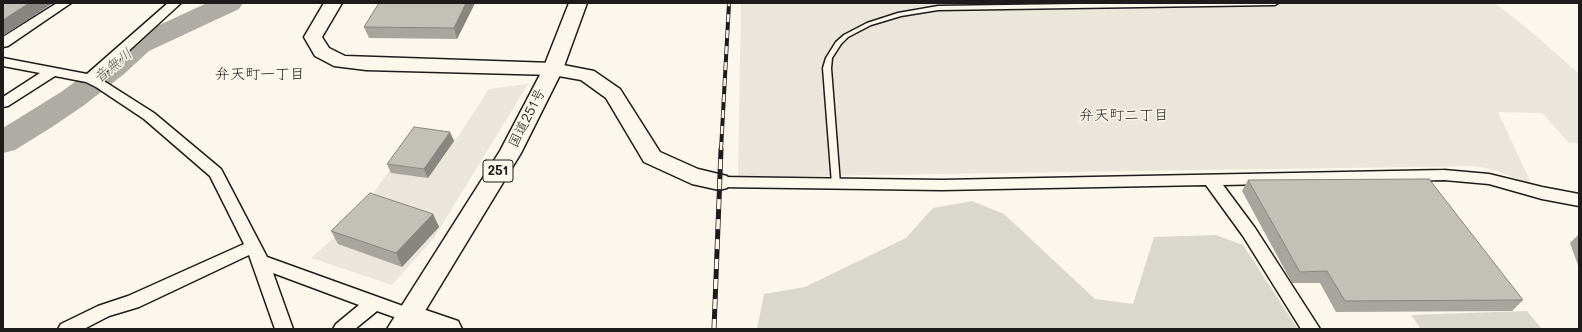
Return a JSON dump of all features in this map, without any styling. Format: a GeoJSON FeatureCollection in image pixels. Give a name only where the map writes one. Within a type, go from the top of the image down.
{"type":"FeatureCollection","features":[{"type":"Feature","properties":{"kind":"main road"},"geometry":{"type":"LineString","coordinates":[[333,3],[313,37],[322,52],[341,62],[366,64],[553,68],[587,75],[613,94],[652,157],[692,176],[719,182]]}},
{"type":"Feature","properties":{"kind":"main road","name":"国道251号"},"geometry":{"type":"LineString","coordinates":[[404,322],[510,153],[553,68],[578,3]]}},
{"type":"Feature","properties":{"kind":"main road"},"geometry":{"type":"LineString","coordinates":[[404,322],[449,329]]}},
{"type":"Feature","properties":{"kind":"street"},"geometry":{"type":"LineString","coordinates":[[3,42],[65,3]]}},
{"type":"Feature","properties":{"kind":"street"},"geometry":{"type":"LineString","coordinates":[[95,81],[175,3]]}},
{"type":"Feature","properties":{"kind":"street"},"geometry":{"type":"LineString","coordinates":[[3,62],[95,81],[149,116],[216,173],[252,247],[261,262],[284,329]]}},
{"type":"Feature","properties":{"kind":"street"},"geometry":{"type":"LineString","coordinates":[[3,103],[52,72]]}},
{"type":"Feature","properties":{"kind":"street"},"geometry":{"type":"LineString","coordinates":[[719,182],[942,185],[1444,175],[1489,179],[1542,193],[1579,200]]}},
{"type":"Feature","properties":{"kind":"street"},"geometry":{"type":"LineString","coordinates":[[1210,179],[1249,232],[1311,329]]}},
{"type":"Feature","properties":{"kind":"street"},"geometry":{"type":"LineString","coordinates":[[67,329],[104,311],[133,302],[252,247]]}},
{"type":"Feature","properties":{"kind":"street"},"geometry":{"type":"LineString","coordinates":[[261,262],[374,303],[404,322]]}},
{"type":"Feature","properties":{"kind":"street"},"geometry":{"type":"LineString","coordinates":[[342,329],[374,303]]}},
{"type":"Feature","properties":{"kind":"lane"},"geometry":{"type":"LineString","coordinates":[[836,184],[827,68],[829,58],[835,46],[846,36],[869,24],[900,14],[938,8],[1275,3]]}},
{"type":"Feature","properties":{"kind":"shaded area"},"geometry":{"type":"Polygon","coordinates":[[[741,3],[1495,3],[1534,34],[1579,74],[1579,143],[1569,143],[1542,113],[1498,112],[1532,185],[1495,170],[1475,166],[738,177],[741,3]]]}},
{"type":"Feature","properties":{"kind":"shaded area"},"geometry":{"type":"Polygon","coordinates":[[[528,84],[434,238],[392,285],[311,258],[353,221],[416,134],[457,138],[489,89],[528,84]]]}},
{"type":"Feature","properties":{"kind":"shaded area"},"geometry":{"type":"Polygon","coordinates":[[[972,201],[1004,214],[1095,299],[1133,304],[1154,237],[1216,235],[1243,245],[1298,329],[757,329],[764,294],[805,287],[906,238],[933,208],[972,201]]]}},
{"type":"Feature","properties":{"kind":"shaded area"},"geometry":{"type":"Polygon","coordinates":[[[1527,311],[1542,329],[1421,329],[1411,315],[1527,311]]]}},
{"type":"Feature","properties":{"kind":"building"},"geometry":{"type":"Polygon","coordinates":[[[3,3],[29,3],[3,20],[3,3]]]}},
{"type":"Feature","properties":{"kind":"building"},"geometry":{"type":"Polygon","coordinates":[[[379,3],[466,3],[454,28],[364,27],[379,3]]]}},
{"type":"Feature","properties":{"kind":"building"},"geometry":{"type":"Polygon","coordinates":[[[414,127],[450,132],[424,169],[387,164],[414,127]]]}},
{"type":"Feature","properties":{"kind":"building"},"geometry":{"type":"Polygon","coordinates":[[[1429,179],[1523,300],[1345,301],[1327,271],[1300,272],[1248,180],[1429,179]]]}},
{"type":"Feature","properties":{"kind":"building"},"geometry":{"type":"Polygon","coordinates":[[[370,193],[433,214],[396,253],[331,231],[370,193]]]}},
{"type":"Feature","properties":{"kind":"waterway","name":"音無川"},"geometry":{"type":"LineString","coordinates":[[3,142],[41,120],[72,99],[113,68],[139,45],[229,3]]}},
{"type":"Feature","properties":{"kind":"railway"},"geometry":{"type":"LineString","coordinates":[[721,150],[729,3]]}},
{"type":"Feature","properties":{"kind":"railway"},"geometry":{"type":"LineString","coordinates":[[714,329],[721,149]]}},
{"type":"Feature","properties":{"kind":"district","name":"弁天町一丁目"},"geometry":{"type":"Point","coordinates":[260,74]}},
{"type":"Feature","properties":{"kind":"district","name":"弁天町二丁目"},"geometry":{"type":"Point","coordinates":[1124,115]}}]}
